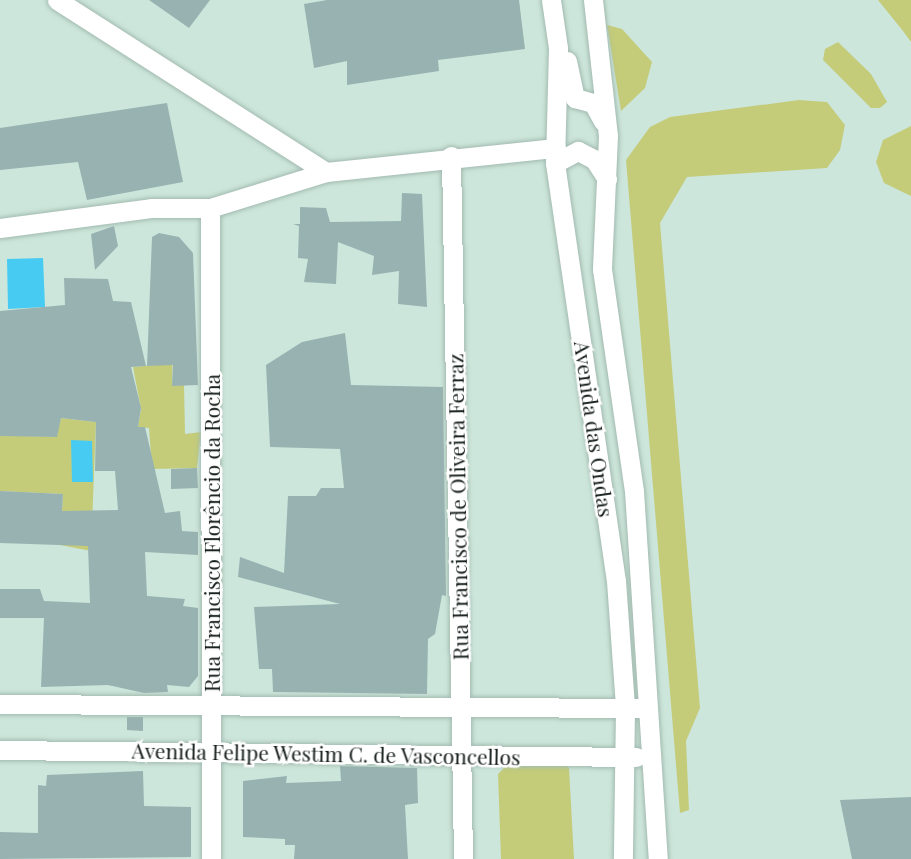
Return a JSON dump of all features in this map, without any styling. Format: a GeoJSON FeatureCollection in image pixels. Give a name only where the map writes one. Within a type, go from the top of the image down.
{"type":"FeatureCollection","features":[{"type":"Feature","properties":{"kind":"street"},"geometry":{"type":"LineString","coordinates":[[57,0],[326,172]]}},
{"type":"Feature","properties":{"kind":"street","name":"Avenida das Ondas"},"geometry":{"type":"LineString","coordinates":[[593,0],[608,136],[602,269],[634,491],[658,859]]}},
{"type":"Feature","properties":{"kind":"street"},"geometry":{"type":"LineString","coordinates":[[552,8],[575,98],[593,103],[608,136]]}},
{"type":"Feature","properties":{"kind":"street","name":"Avenida das Ondas"},"geometry":{"type":"LineString","coordinates":[[552,8],[555,156],[605,486],[625,708],[623,859]]}},
{"type":"Feature","properties":{"kind":"street"},"geometry":{"type":"LineString","coordinates":[[0,228],[151,208],[210,208],[326,172],[402,167],[451,156],[555,156],[578,151],[594,159],[608,181]]}},
{"type":"Feature","properties":{"kind":"street","name":"Rua Francisco de Oliveira Ferraz"},"geometry":{"type":"LineString","coordinates":[[451,156],[463,859]]}},
{"type":"Feature","properties":{"kind":"street","name":"Rua Francisco Florêncio da Rocha"},"geometry":{"type":"LineString","coordinates":[[210,208],[211,859]]}},
{"type":"Feature","properties":{"kind":"street"},"geometry":{"type":"LineString","coordinates":[[0,704],[650,708]]}},
{"type":"Feature","properties":{"kind":"street","name":"Avenida Felipe Westim C. de Vasconcellos"},"geometry":{"type":"LineString","coordinates":[[0,750],[652,757]]}},
{"type":"Feature","properties":{"kind":"green space"},"geometry":{"type":"Polygon","coordinates":[[[878,0],[911,0],[911,42],[903,31],[878,0]]]}},
{"type":"Feature","properties":{"kind":"green space"},"geometry":{"type":"Polygon","coordinates":[[[607,25],[622,29],[652,62],[645,88],[621,111],[607,25]]]}},
{"type":"Feature","properties":{"kind":"green space"},"geometry":{"type":"Polygon","coordinates":[[[838,42],[871,74],[887,102],[880,108],[871,108],[823,60],[825,49],[838,42]]]}},
{"type":"Feature","properties":{"kind":"green space"},"geometry":{"type":"Polygon","coordinates":[[[799,100],[827,102],[845,125],[840,150],[827,168],[687,177],[660,223],[700,708],[686,741],[689,810],[680,813],[626,160],[650,127],[670,117],[799,100]]]}},
{"type":"Feature","properties":{"kind":"green space"},"geometry":{"type":"Polygon","coordinates":[[[911,126],[911,196],[884,183],[876,162],[883,140],[911,126]]]}},
{"type":"Feature","properties":{"kind":"green space"},"geometry":{"type":"Polygon","coordinates":[[[173,346],[172,386],[184,385],[185,434],[201,432],[197,468],[152,469],[149,428],[138,427],[141,409],[133,367],[156,365],[173,346]]]}},
{"type":"Feature","properties":{"kind":"green space"},"geometry":{"type":"Polygon","coordinates":[[[61,418],[96,422],[91,551],[60,545],[63,494],[0,491],[0,435],[56,437],[61,418]]]}},
{"type":"Feature","properties":{"kind":"green space"},"geometry":{"type":"Polygon","coordinates":[[[519,753],[561,757],[569,768],[574,859],[501,859],[498,774],[519,753]]]}},
{"type":"Feature","properties":{"kind":"water"},"geometry":{"type":"Polygon","coordinates":[[[43,258],[45,307],[8,309],[7,259],[43,258]]]}},
{"type":"Feature","properties":{"kind":"water"},"geometry":{"type":"Polygon","coordinates":[[[71,440],[92,441],[93,482],[72,482],[71,440]]]}},
{"type":"Feature","properties":{"kind":"building"},"geometry":{"type":"Polygon","coordinates":[[[149,0],[210,0],[189,28],[149,0]]]}},
{"type":"Feature","properties":{"kind":"building"},"geometry":{"type":"Polygon","coordinates":[[[327,0],[519,0],[525,49],[438,60],[439,71],[347,85],[347,61],[314,68],[304,4],[327,0]]]}},
{"type":"Feature","properties":{"kind":"building"},"geometry":{"type":"Polygon","coordinates":[[[167,103],[183,182],[87,200],[78,162],[0,170],[0,128],[167,103]]]}},
{"type":"Feature","properties":{"kind":"building"},"geometry":{"type":"Polygon","coordinates":[[[402,193],[422,194],[427,307],[398,304],[399,271],[372,275],[374,256],[338,242],[336,284],[304,282],[308,259],[298,258],[299,226],[293,224],[300,224],[300,207],[326,208],[330,222],[401,221],[402,193]]]}},
{"type":"Feature","properties":{"kind":"building"},"geometry":{"type":"Polygon","coordinates":[[[114,226],[118,246],[95,270],[91,234],[114,226]]]}},
{"type":"Feature","properties":{"kind":"building"},"geometry":{"type":"Polygon","coordinates":[[[159,233],[179,237],[193,253],[198,385],[172,386],[173,365],[147,366],[152,237],[159,233]]]}},
{"type":"Feature","properties":{"kind":"building"},"geometry":{"type":"Polygon","coordinates":[[[64,278],[108,279],[113,301],[131,302],[146,366],[131,367],[141,408],[138,427],[145,427],[165,513],[180,511],[182,531],[198,532],[198,555],[145,552],[147,596],[185,599],[183,606],[198,608],[198,676],[189,687],[167,685],[168,692],[144,693],[108,685],[41,687],[44,618],[0,618],[0,589],[40,589],[44,601],[90,603],[88,546],[0,543],[0,491],[63,494],[62,511],[118,510],[115,471],[95,471],[96,422],[61,418],[57,437],[0,436],[0,311],[65,305],[64,278]]]}},
{"type":"Feature","properties":{"kind":"building"},"geometry":{"type":"Polygon","coordinates":[[[345,333],[351,385],[443,387],[446,596],[442,595],[435,634],[428,639],[427,694],[273,692],[272,669],[259,669],[254,607],[340,604],[238,577],[240,557],[284,573],[288,496],[316,496],[321,488],[344,488],[340,449],[270,447],[266,365],[302,342],[345,333]]]}},
{"type":"Feature","properties":{"kind":"building"},"geometry":{"type":"Polygon","coordinates":[[[197,468],[198,488],[171,489],[171,469],[197,468]]]}},
{"type":"Feature","properties":{"kind":"building"},"geometry":{"type":"Polygon","coordinates":[[[127,717],[143,717],[143,731],[127,730],[127,717]]]}},
{"type":"Feature","properties":{"kind":"building"},"geometry":{"type":"Polygon","coordinates":[[[340,766],[417,768],[418,803],[405,805],[408,859],[294,859],[295,845],[285,845],[285,839],[243,837],[243,781],[287,776],[286,783],[341,781],[340,766]]]}},
{"type":"Feature","properties":{"kind":"building"},"geometry":{"type":"Polygon","coordinates":[[[143,771],[144,806],[191,807],[191,857],[0,859],[0,832],[38,833],[38,785],[46,786],[47,775],[143,771]]]}},
{"type":"Feature","properties":{"kind":"building"},"geometry":{"type":"Polygon","coordinates":[[[911,797],[911,859],[852,859],[840,800],[911,797]]]}}]}
